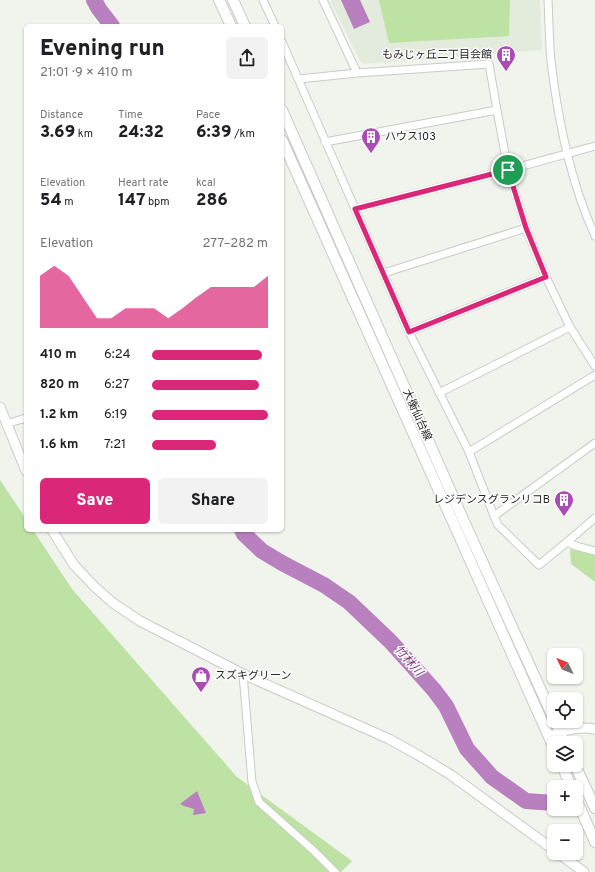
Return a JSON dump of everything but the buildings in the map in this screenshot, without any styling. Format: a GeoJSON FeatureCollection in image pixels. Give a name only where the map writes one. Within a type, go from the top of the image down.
{"type":"FeatureCollection","features":[{"type":"Feature","properties":{"kind":"main road"},"geometry":{"type":"LineString","coordinates":[[219,0],[230,24]]}},
{"type":"Feature","properties":{"kind":"main road"},"geometry":{"type":"LineString","coordinates":[[233,0],[244,24]]}},
{"type":"Feature","properties":{"kind":"main road","name":"大衡仙台線"},"geometry":{"type":"LineString","coordinates":[[284,115],[462,517],[547,705]]}},
{"type":"Feature","properties":{"kind":"main road","name":"大衡仙台線"},"geometry":{"type":"LineString","coordinates":[[284,144],[549,736]]}},
{"type":"Feature","properties":{"kind":"main road","name":"大衡仙台線"},"geometry":{"type":"LineString","coordinates":[[558,728],[562,736]]}},
{"type":"Feature","properties":{"kind":"main road"},"geometry":{"type":"LineString","coordinates":[[578,772],[595,808]]}},
{"type":"Feature","properties":{"kind":"main road"},"geometry":{"type":"LineString","coordinates":[[583,816],[595,842]]}},
{"type":"Feature","properties":{"kind":"street"},"geometry":{"type":"LineString","coordinates":[[263,0],[274,24]]}},
{"type":"Feature","properties":{"kind":"street"},"geometry":{"type":"LineString","coordinates":[[323,0],[357,73]]}},
{"type":"Feature","properties":{"kind":"street"},"geometry":{"type":"LineString","coordinates":[[553,0],[548,0],[551,60],[557,108],[567,154],[578,193],[595,236]]}},
{"type":"Feature","properties":{"kind":"street"},"geometry":{"type":"LineString","coordinates":[[284,46],[409,332],[469,452],[498,525],[539,565],[595,518]]}},
{"type":"Feature","properties":{"kind":"street"},"geometry":{"type":"LineString","coordinates":[[299,79],[357,73],[489,64],[508,170],[526,228],[546,277],[570,327],[595,366]]}},
{"type":"Feature","properties":{"kind":"street"},"geometry":{"type":"LineString","coordinates":[[325,142],[497,110]]}},
{"type":"Feature","properties":{"kind":"street"},"geometry":{"type":"LineString","coordinates":[[355,209],[595,146]]}},
{"type":"Feature","properties":{"kind":"street"},"geometry":{"type":"LineString","coordinates":[[384,273],[526,228]]}},
{"type":"Feature","properties":{"kind":"street"},"geometry":{"type":"LineString","coordinates":[[409,332],[546,277]]}},
{"type":"Feature","properties":{"kind":"street"},"geometry":{"type":"LineString","coordinates":[[439,392],[570,327]]}},
{"type":"Feature","properties":{"kind":"street"},"geometry":{"type":"LineString","coordinates":[[469,452],[595,375]]}},
{"type":"Feature","properties":{"kind":"street"},"geometry":{"type":"LineString","coordinates":[[0,407],[24,466]]}},
{"type":"Feature","properties":{"kind":"street"},"geometry":{"type":"LineString","coordinates":[[6,424],[24,419]]}},
{"type":"Feature","properties":{"kind":"street"},"geometry":{"type":"LineString","coordinates":[[494,516],[595,443]]}},
{"type":"Feature","properties":{"kind":"street"},"geometry":{"type":"LineString","coordinates":[[53,532],[74,565],[113,604],[140,621],[243,674],[389,739],[418,755],[451,775],[547,845]]}},
{"type":"Feature","properties":{"kind":"street"},"geometry":{"type":"LineString","coordinates":[[567,542],[595,551]]}},
{"type":"Feature","properties":{"kind":"street"},"geometry":{"type":"LineString","coordinates":[[243,674],[252,782],[259,802],[314,851],[335,872]]}},
{"type":"Feature","properties":{"kind":"street"},"geometry":{"type":"LineString","coordinates":[[551,736],[560,731],[578,728],[595,729]]}},
{"type":"Feature","properties":{"kind":"street"},"geometry":{"type":"LineString","coordinates":[[568,860],[584,872]]}},
{"type":"Feature","properties":{"kind":"shaded area"},"geometry":{"type":"Polygon","coordinates":[[[330,0],[540,0],[542,50],[363,64],[360,61],[330,0]]]}},
{"type":"Feature","properties":{"kind":"shaded area"},"geometry":{"type":"Polygon","coordinates":[[[341,0],[360,0],[370,22],[354,29],[341,0]]]}},
{"type":"Feature","properties":{"kind":"shaded area"},"geometry":{"type":"Polygon","coordinates":[[[197,791],[206,813],[193,815],[194,809],[180,804],[197,791]]]}},
{"type":"Feature","properties":{"kind":"green space"},"geometry":{"type":"Polygon","coordinates":[[[379,0],[510,0],[509,36],[389,43],[379,0]]]}},
{"type":"Feature","properties":{"kind":"green space"},"geometry":{"type":"Polygon","coordinates":[[[0,480],[24,516],[24,532],[34,532],[72,589],[237,777],[352,861],[341,872],[0,872],[0,480]]]}},
{"type":"Feature","properties":{"kind":"green space"},"geometry":{"type":"Polygon","coordinates":[[[570,549],[595,554],[595,582],[571,564],[570,549]]]}},
{"type":"Feature","properties":{"kind":"waterway","name":"竹林川"},"geometry":{"type":"LineString","coordinates":[[94,0],[110,24]]}},
{"type":"Feature","properties":{"kind":"waterway","name":"竹林川"},"geometry":{"type":"LineString","coordinates":[[243,532],[262,551],[324,585],[349,602],[391,642],[434,690],[446,706],[467,749],[492,777],[526,801],[547,802]]}},
{"type":"Feature","properties":{"kind":"place","name":"もみじヶ丘二丁目会館"},"geometry":{"type":"Point","coordinates":[506,72]}},
{"type":"Feature","properties":{"kind":"place","name":"ハウス103"},"geometry":{"type":"Point","coordinates":[371,154]}},
{"type":"Feature","properties":{"kind":"place","name":"レジデンスグランリコB"},"geometry":{"type":"Point","coordinates":[564,517]}},
{"type":"Feature","properties":{"kind":"place","name":"スズキグリーン"},"geometry":{"type":"Point","coordinates":[201,693]}},
{"type":"Feature","properties":{"kind":"route"},"geometry":{"type":"LineString","coordinates":[[508,170],[526,228],[546,277],[409,332],[355,209],[508,170]]}}]}
